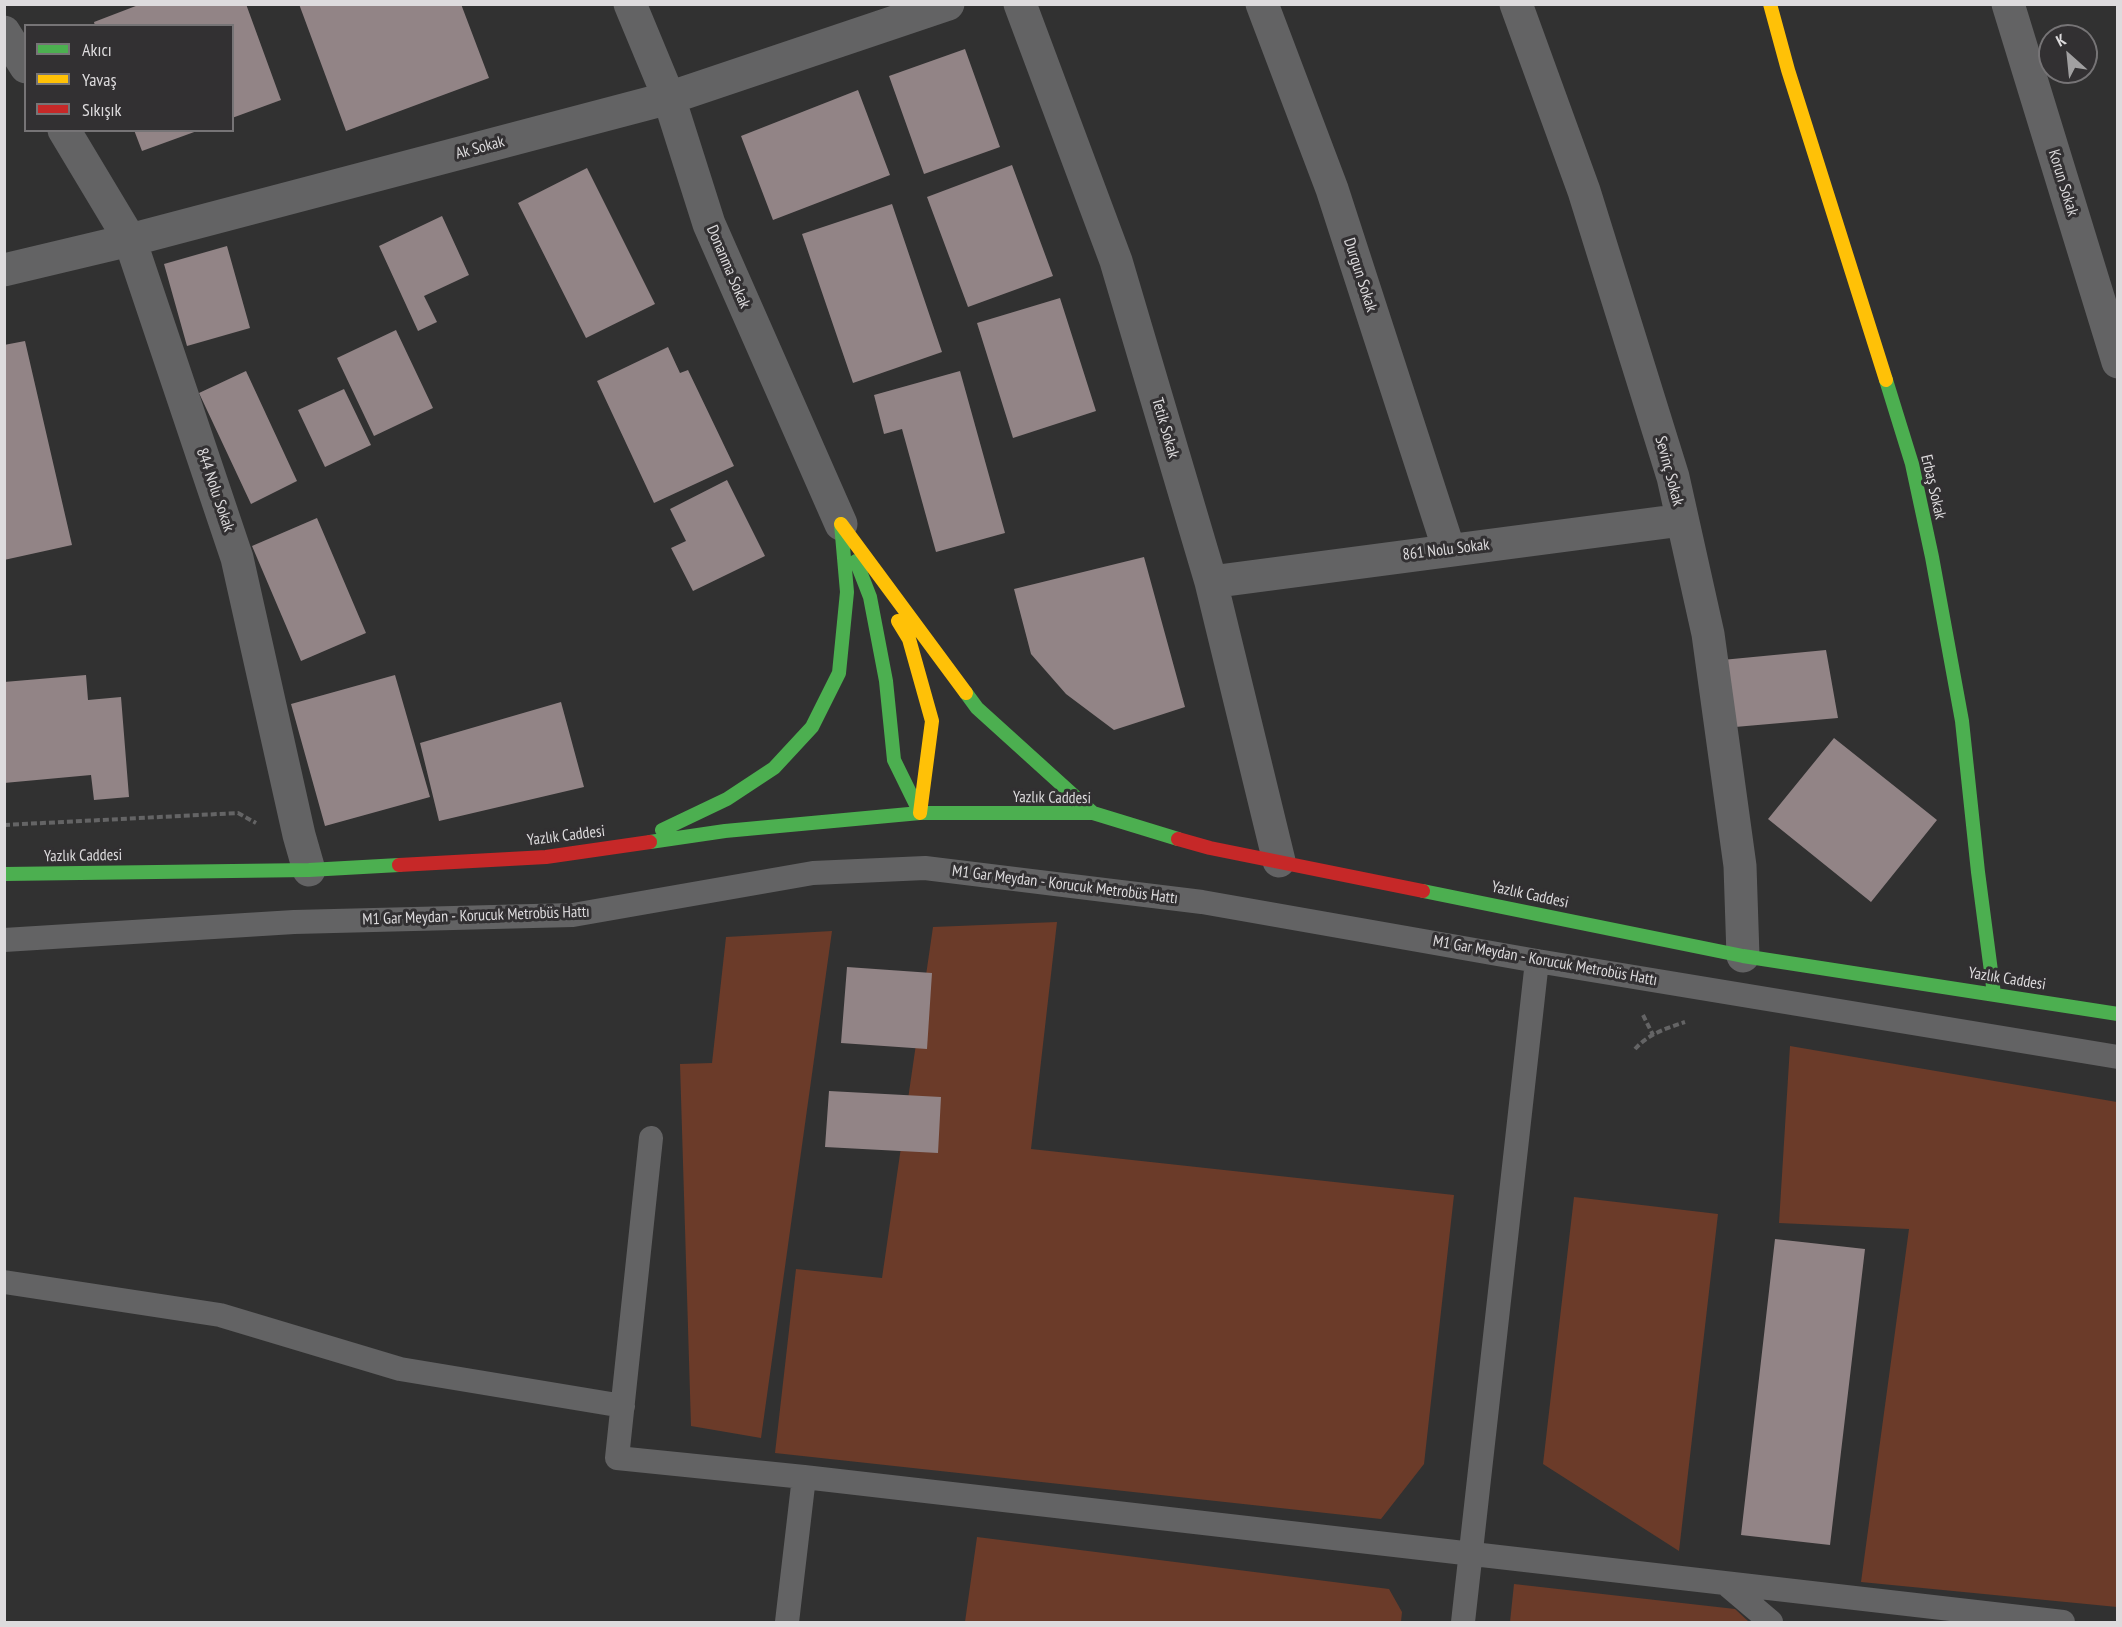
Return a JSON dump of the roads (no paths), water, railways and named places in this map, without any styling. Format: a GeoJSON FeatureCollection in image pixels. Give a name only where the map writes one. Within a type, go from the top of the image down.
{"type":"FeatureCollection","features":[{"type":"Feature","properties":{"kind":"main road","name":"Erbaş Sokak"},"geometry":{"type":"LineString","coordinates":[[1770,4],[1791,81],[1912,464],[1932,556],[1962,721],[1994,994]]}},
{"type":"Feature","properties":{"kind":"main road"},"geometry":{"type":"LineString","coordinates":[[841,524],[870,597],[886,681],[894,760],[920,813]]}},
{"type":"Feature","properties":{"kind":"main road"},"geometry":{"type":"LineString","coordinates":[[841,524],[909,639],[932,721],[920,813]]}},
{"type":"Feature","properties":{"kind":"main road"},"geometry":{"type":"LineString","coordinates":[[841,524],[977,708],[1093,813]]}},
{"type":"Feature","properties":{"kind":"main road"},"geometry":{"type":"LineString","coordinates":[[626,845],[727,799],[774,768],[812,727],[839,673],[847,592],[841,524]]}},
{"type":"Feature","properties":{"kind":"main road","name":"Yazlık Caddesi"},"geometry":{"type":"LineString","coordinates":[[4,874],[309,870],[546,857],[725,831],[920,813],[1093,813],[1210,848],[1743,956],[2118,1014]]}},
{"type":"Feature","properties":{"kind":"street","name":"Donanma Sokak"},"geometry":{"type":"LineString","coordinates":[[630,4],[669,99],[709,224],[841,524]]}},
{"type":"Feature","properties":{"kind":"street","name":"Ak Sokak"},"geometry":{"type":"LineString","coordinates":[[4,270],[130,240],[669,99],[948,4]]}},
{"type":"Feature","properties":{"kind":"street","name":"Tetik Sokak"},"geometry":{"type":"LineString","coordinates":[[1020,4],[1116,261],[1211,582],[1279,861]]}},
{"type":"Feature","properties":{"kind":"street","name":"Durgun Sokak"},"geometry":{"type":"LineString","coordinates":[[1262,4],[1332,189],[1449,550]]}},
{"type":"Feature","properties":{"kind":"street","name":"Sevinç Sokak"},"geometry":{"type":"LineString","coordinates":[[1516,4],[1584,191],[1673,477],[1708,634],[1740,866],[1743,956]]}},
{"type":"Feature","properties":{"kind":"street","name":"Korun Sokak"},"geometry":{"type":"LineString","coordinates":[[2008,4],[2118,362]]}},
{"type":"Feature","properties":{"kind":"street"},"geometry":{"type":"LineString","coordinates":[[4,32],[24,64]]}},
{"type":"Feature","properties":{"kind":"street","name":"844 Nolu Sokak"},"geometry":{"type":"LineString","coordinates":[[65,132],[130,240],[237,558],[299,835],[309,870]]}},
{"type":"Feature","properties":{"kind":"street","name":"861 Nolu Sokak"},"geometry":{"type":"LineString","coordinates":[[1211,582],[1682,520]]}},
{"type":"Feature","properties":{"kind":"lane","name":"M1 Gar Meydan - Korucuk Metrobüs Hattı"},"geometry":{"type":"LineString","coordinates":[[4,940],[294,922],[573,915],[813,873],[925,868],[1202,902],[1537,961],[2118,1057]]}},
{"type":"Feature","properties":{"kind":"lane"},"geometry":{"type":"LineString","coordinates":[[1463,1623],[1537,961]]}},
{"type":"Feature","properties":{"kind":"lane"},"geometry":{"type":"LineString","coordinates":[[651,1138],[617,1458],[1471,1553],[2063,1623]]}},
{"type":"Feature","properties":{"kind":"lane"},"geometry":{"type":"LineString","coordinates":[[4,1282],[220,1315],[400,1369],[623,1406]]}},
{"type":"Feature","properties":{"kind":"lane"},"geometry":{"type":"LineString","coordinates":[[787,1623],[804,1477]]}},
{"type":"Feature","properties":{"kind":"lane"},"geometry":{"type":"LineString","coordinates":[[1725,1583],[1772,1623]]}}]}
